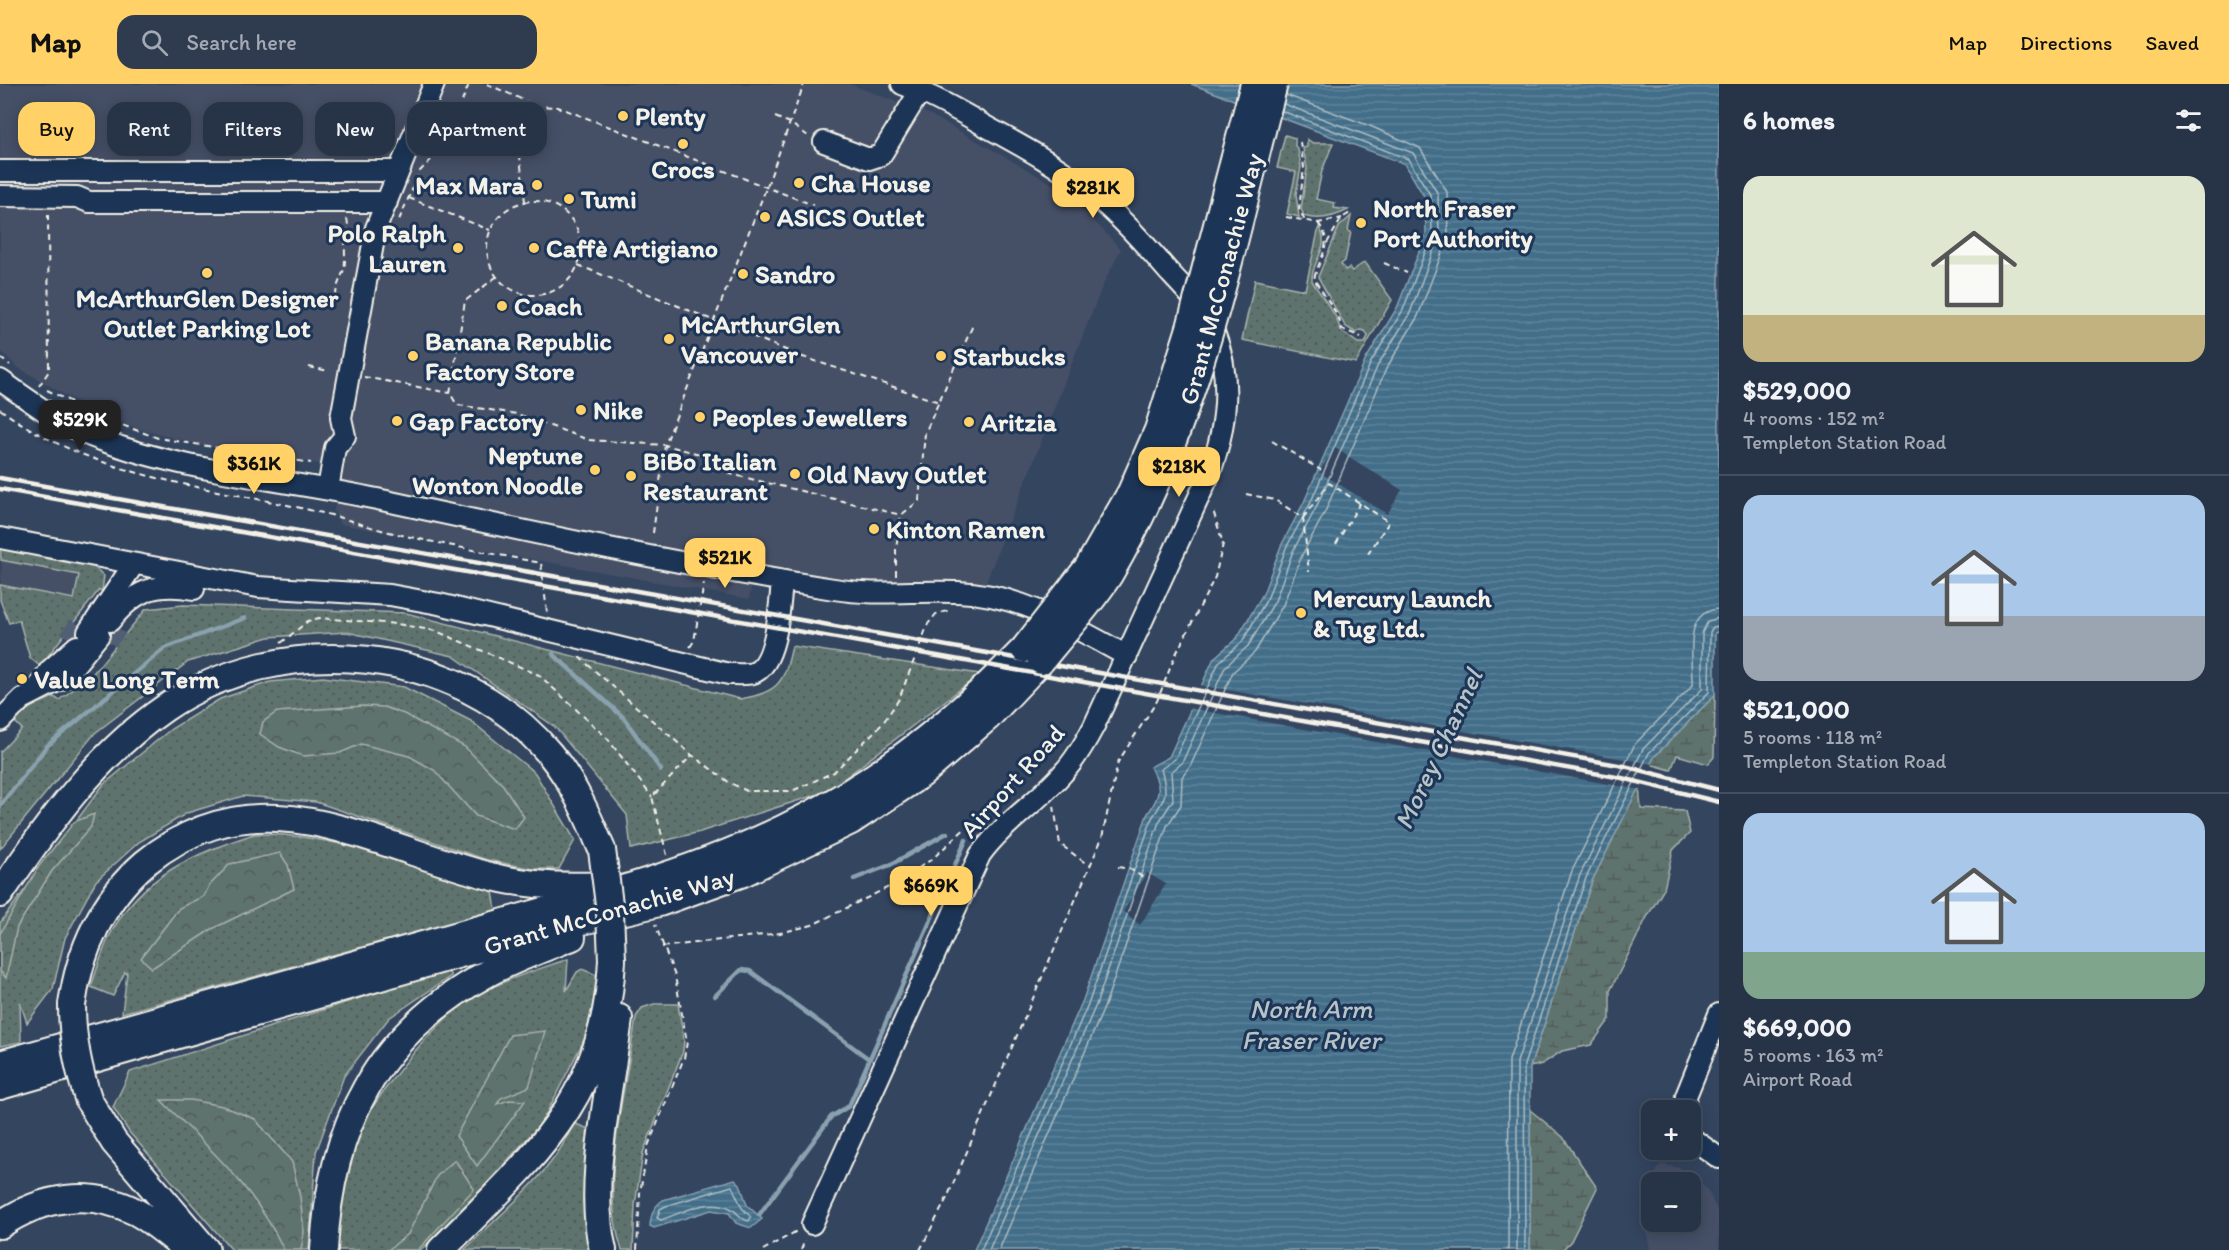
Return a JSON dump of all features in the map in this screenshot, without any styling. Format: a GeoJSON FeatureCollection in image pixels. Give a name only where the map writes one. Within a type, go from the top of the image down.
{"type":"FeatureCollection","features":[{"type":"Feature","properties":{"kind":"main road","name":"Grant McConachie Way"},"geometry":{"type":"LineString","coordinates":[[0,1086],[420,964],[544,930],[658,903],[771,861],[873,807],[945,756],[987,718],[1033,655],[1131,492],[1158,430],[1187,338],[1254,84]]}},
{"type":"Feature","properties":{"kind":"main road","name":"Grant McConachie Way"},"geometry":{"type":"LineString","coordinates":[[0,1064],[668,876],[759,842],[811,817],[860,788],[951,721],[1033,655],[1108,577],[1148,502],[1176,439],[1195,385],[1274,84]]}},
{"type":"Feature","properties":{"kind":"main road"},"geometry":{"type":"LineString","coordinates":[[0,894],[86,779],[117,747],[150,718],[193,692],[238,673],[280,662],[320,657],[378,660],[418,670],[471,693],[505,714],[550,754],[582,805],[618,892],[624,931],[599,1044],[569,1107],[524,1165],[441,1250]]}},
{"type":"Feature","properties":{"kind":"main road"},"geometry":{"type":"LineString","coordinates":[[206,1250],[114,1142],[89,1101],[81,1078],[73,1038],[72,1005],[75,983],[91,938],[103,913],[124,884],[150,859],[182,839],[237,819],[277,816],[330,824],[476,872],[536,884],[601,885],[668,876]]}},
{"type":"Feature","properties":{"kind":"main road"},"geometry":{"type":"LineString","coordinates":[[324,1250],[331,1181],[346,1126],[372,1076],[409,1032],[437,1006],[490,972],[658,903]]}},
{"type":"Feature","properties":{"kind":"main road"},"geometry":{"type":"LineString","coordinates":[[603,1250],[599,1224],[599,1177],[618,958]]}},
{"type":"Feature","properties":{"kind":"main road"},"geometry":{"type":"LineString","coordinates":[[0,1225],[33,1206],[53,1200],[95,1198],[116,1203],[136,1212],[189,1250]]}},
{"type":"Feature","properties":{"kind":"street"},"geometry":{"type":"LineString","coordinates":[[328,489],[335,448],[328,434],[341,418],[376,228],[393,198],[399,171],[434,84]]}},
{"type":"Feature","properties":{"kind":"street"},"geometry":{"type":"LineString","coordinates":[[824,142],[876,163],[911,87]]}},
{"type":"Feature","properties":{"kind":"street","name":"Airport Road"},"geometry":{"type":"LineString","coordinates":[[812,1224],[892,1053],[972,869],[999,831],[1048,789],[1069,766],[1086,742],[1127,656],[1219,448],[1225,415],[1226,381],[1215,334],[1205,312],[1128,225],[1088,190],[1044,159],[911,87]]}},
{"type":"Feature","properties":{"kind":"street"},"geometry":{"type":"LineString","coordinates":[[0,171],[399,171]]}},
{"type":"Feature","properties":{"kind":"street"},"geometry":{"type":"LineString","coordinates":[[0,196],[77,197],[89,202],[344,202],[393,198]]}},
{"type":"Feature","properties":{"kind":"street"},"geometry":{"type":"LineString","coordinates":[[6,373],[52,416],[100,440],[164,459],[328,489],[782,581],[858,593],[959,592],[1010,601],[1059,618],[1127,656]]}},
{"type":"Feature","properties":{"kind":"street"},"geometry":{"type":"LineString","coordinates":[[0,538],[226,582],[302,591]]}},
{"type":"Feature","properties":{"kind":"street"},"geometry":{"type":"LineString","coordinates":[[53,676],[70,672],[112,600],[120,581],[134,564]]}},
{"type":"Feature","properties":{"kind":"street"},"geometry":{"type":"LineString","coordinates":[[0,721],[22,699],[53,676],[93,633],[152,589],[170,585],[218,592],[302,591],[390,595],[439,604],[729,674],[753,673],[766,664],[771,650],[782,581]]}},
{"type":"Feature","properties":{"kind":"street"},"geometry":{"type":"LineString","coordinates":[[1685,1100],[1719,1014]]}},
{"type":"Feature","properties":{"kind":"street"},"geometry":{"type":"LineString","coordinates":[[1701,1145],[1719,1158]]}},
{"type":"Feature","properties":{"kind":"path"},"geometry":{"type":"LineString","coordinates":[[398,222],[420,171],[443,148],[469,84]]}},
{"type":"Feature","properties":{"kind":"path"},"geometry":{"type":"LineString","coordinates":[[487,84],[528,102]]}},
{"type":"Feature","properties":{"kind":"path"},"geometry":{"type":"LineString","coordinates":[[653,533],[666,445],[716,320],[804,84]]}},
{"type":"Feature","properties":{"kind":"path"},"geometry":{"type":"LineString","coordinates":[[547,106],[558,107],[813,205]]}},
{"type":"Feature","properties":{"kind":"path"},"geometry":{"type":"LineString","coordinates":[[775,117],[790,123],[801,133],[824,142]]}},
{"type":"Feature","properties":{"kind":"path"},"geometry":{"type":"LineString","coordinates":[[1300,142],[1304,167],[1299,209],[1305,221]]}},
{"type":"Feature","properties":{"kind":"path"},"geometry":{"type":"LineString","coordinates":[[520,156],[525,202]]}},
{"type":"Feature","properties":{"kind":"path"},"geometry":{"type":"LineString","coordinates":[[393,198],[410,198],[490,230]]}},
{"type":"Feature","properties":{"kind":"path"},"geometry":{"type":"LineString","coordinates":[[539,201],[553,205],[565,213],[574,224],[581,251],[578,265],[571,277],[560,287],[547,293],[533,295],[506,287],[496,277],[488,262],[486,246],[490,230],[498,217],[510,207],[525,202],[539,201]]}},
{"type":"Feature","properties":{"kind":"path"},"geometry":{"type":"LineString","coordinates":[[336,296],[336,285],[344,270],[345,240],[350,232],[350,222],[343,210],[344,202]]}},
{"type":"Feature","properties":{"kind":"path"},"geometry":{"type":"LineString","coordinates":[[50,210],[47,216],[49,371],[39,386],[108,420],[158,438],[311,464]]}},
{"type":"Feature","properties":{"kind":"path"},"geometry":{"type":"LineString","coordinates":[[1286,217],[1318,223],[1342,218],[1350,213]]}},
{"type":"Feature","properties":{"kind":"path"},"geometry":{"type":"LineString","coordinates":[[1326,243],[1342,218]]}},
{"type":"Feature","properties":{"kind":"path"},"geometry":{"type":"LineString","coordinates":[[1318,223],[1324,230],[1326,243],[1324,259],[1317,268],[1314,279],[1338,316],[1342,329],[1361,338]]}},
{"type":"Feature","properties":{"kind":"path"},"geometry":{"type":"LineString","coordinates":[[1384,263],[1407,273]]}},
{"type":"Feature","properties":{"kind":"path"},"geometry":{"type":"LineString","coordinates":[[578,265],[803,357],[939,402]]}},
{"type":"Feature","properties":{"kind":"path"},"geometry":{"type":"LineString","coordinates":[[496,277],[465,301],[450,393],[457,405],[517,414],[589,440],[666,445],[707,456],[726,473],[901,515]]}},
{"type":"Feature","properties":{"kind":"path"},"geometry":{"type":"LineString","coordinates":[[896,576],[896,549],[901,515],[919,501],[925,434],[973,325]]}},
{"type":"Feature","properties":{"kind":"path"},"geometry":{"type":"LineString","coordinates":[[0,358],[6,373]]}},
{"type":"Feature","properties":{"kind":"path"},"geometry":{"type":"LineString","coordinates":[[309,367],[328,371]]}},
{"type":"Feature","properties":{"kind":"path"},"geometry":{"type":"LineString","coordinates":[[364,377],[450,393]]}},
{"type":"Feature","properties":{"kind":"path"},"geometry":{"type":"LineString","coordinates":[[0,409],[65,448],[116,468],[165,482],[320,512],[390,532],[541,563],[548,620]]}},
{"type":"Feature","properties":{"kind":"path"},"geometry":{"type":"LineString","coordinates":[[1272,441],[1321,470]]}},
{"type":"Feature","properties":{"kind":"path"},"geometry":{"type":"LineString","coordinates":[[1309,572],[1303,518],[1329,483],[1389,522],[1366,557]]}},
{"type":"Feature","properties":{"kind":"path"},"geometry":{"type":"LineString","coordinates":[[1246,494],[1275,500],[1303,518]]}},
{"type":"Feature","properties":{"kind":"path"},"geometry":{"type":"LineString","coordinates":[[1336,544],[1360,503]]}},
{"type":"Feature","properties":{"kind":"path"},"geometry":{"type":"LineString","coordinates":[[920,1250],[947,1198],[1088,865],[1102,838],[1118,762],[1157,701],[1175,656],[1215,577],[1223,544],[1212,506]]}},
{"type":"Feature","properties":{"kind":"path"},"geometry":{"type":"LineString","coordinates":[[341,519],[342,512]]}},
{"type":"Feature","properties":{"kind":"path"},"geometry":{"type":"LineString","coordinates":[[688,649],[694,641],[705,576]]}},
{"type":"Feature","properties":{"kind":"path"},"geometry":{"type":"LineString","coordinates":[[578,655],[692,755],[730,783],[747,791],[792,791],[834,772],[883,723],[899,699],[928,624],[936,614],[955,609]]}},
{"type":"Feature","properties":{"kind":"path"},"geometry":{"type":"LineString","coordinates":[[668,876],[667,851],[652,797],[692,755]]}},
{"type":"Feature","properties":{"kind":"path"},"geometry":{"type":"LineString","coordinates":[[1048,789],[1056,814],[1060,844],[1088,865]]}},
{"type":"Feature","properties":{"kind":"path"},"geometry":{"type":"LineString","coordinates":[[662,947],[780,933],[812,925],[895,884],[932,859],[970,824],[999,831]]}},
{"type":"Feature","properties":{"kind":"path"},"geometry":{"type":"LineString","coordinates":[[1118,867],[1130,868],[1144,878]]}},
{"type":"Feature","properties":{"kind":"path"},"geometry":{"type":"LineString","coordinates":[[637,1250],[640,1193],[648,1146],[686,1050],[675,976],[655,926],[658,903]]}},
{"type":"Feature","properties":{"kind":"path"},"geometry":{"type":"LineString","coordinates":[[763,1250],[812,1224]]}},
{"type":"Feature","properties":{"kind":"shaded area"},"geometry":{"type":"Polygon","coordinates":[[[0,84],[850,84],[931,115],[1065,191],[1121,249],[1102,287],[986,582],[872,585],[756,565],[749,599],[340,524],[334,511],[339,467],[206,446],[138,429],[91,410],[17,367],[0,350],[0,84]]]}},
{"type":"Feature","properties":{"kind":"shaded area"},"geometry":{"type":"Polygon","coordinates":[[[2,556],[96,574],[61,620],[32,616],[9,623],[0,600],[2,556]]]}},
{"type":"Feature","properties":{"kind":"shaded area"},"geometry":{"type":"Polygon","coordinates":[[[1661,1164],[1679,1168],[1684,1172],[1656,1172],[1661,1164]]]}},
{"type":"Feature","properties":{"kind":"shaded area"},"geometry":{"type":"Polygon","coordinates":[[[1701,1184],[1707,1189],[1719,1214],[1719,1250],[1650,1250],[1647,1232],[1701,1232],[1701,1184]]]}},
{"type":"Feature","properties":{"kind":"green space"},"geometry":{"type":"Polygon","coordinates":[[[1285,135],[1295,138],[1295,146],[1298,149],[1301,167],[1296,194],[1299,217],[1287,214],[1296,172],[1277,168],[1285,135]]]}},
{"type":"Feature","properties":{"kind":"green space"},"geometry":{"type":"Polygon","coordinates":[[[1307,139],[1313,143],[1333,143],[1322,171],[1316,199],[1335,203],[1334,208],[1348,210],[1326,218],[1304,216],[1301,209],[1307,168],[1303,148],[1307,147],[1307,139]]]}},
{"type":"Feature","properties":{"kind":"green space"},"geometry":{"type":"Polygon","coordinates":[[[1351,216],[1348,231],[1351,232],[1345,261],[1341,264],[1345,270],[1349,268],[1352,271],[1365,262],[1392,300],[1356,363],[1242,340],[1255,280],[1305,290],[1319,227],[1323,242],[1312,274],[1312,281],[1336,317],[1341,331],[1358,343],[1365,343],[1368,336],[1365,331],[1360,330],[1356,333],[1345,326],[1318,277],[1339,227],[1351,216]]]}},
{"type":"Feature","properties":{"kind":"green space"},"geometry":{"type":"Polygon","coordinates":[[[0,547],[93,566],[104,576],[102,591],[99,590],[40,666],[30,658],[19,620],[9,623],[0,600],[0,585],[74,599],[79,575],[1,560],[0,547]]]}},
{"type":"Feature","properties":{"kind":"green space"},"geometry":{"type":"Polygon","coordinates":[[[183,605],[406,613],[740,699],[763,693],[778,684],[786,669],[792,646],[980,674],[828,791],[700,832],[631,849],[627,815],[555,727],[453,656],[347,632],[269,637],[188,662],[95,733],[0,849],[0,752],[22,729],[14,721],[32,706],[54,697],[59,700],[90,677],[146,609],[183,605]]]}},
{"type":"Feature","properties":{"kind":"green space"},"geometry":{"type":"Polygon","coordinates":[[[323,677],[404,687],[471,721],[535,773],[575,840],[559,869],[534,869],[487,860],[316,802],[243,796],[187,813],[139,842],[96,881],[65,938],[53,989],[27,1023],[20,1002],[21,1042],[0,1046],[0,923],[103,785],[171,729],[220,699],[270,682],[323,677]]]}},
{"type":"Feature","properties":{"kind":"green space"},"geometry":{"type":"Polygon","coordinates":[[[1715,695],[1714,757],[1708,764],[1677,755],[1671,770],[1650,764],[1654,757],[1715,695]]]}},
{"type":"Feature","properties":{"kind":"green space"},"geometry":{"type":"Polygon","coordinates":[[[363,706],[384,707],[404,714],[465,747],[503,785],[524,817],[515,829],[476,816],[434,770],[409,756],[361,744],[340,753],[303,756],[279,747],[260,734],[263,722],[277,712],[363,706]]]}},
{"type":"Feature","properties":{"kind":"green space"},"geometry":{"type":"Polygon","coordinates":[[[1639,786],[1641,809],[1685,811],[1690,833],[1673,850],[1664,889],[1647,917],[1610,991],[1610,1019],[1591,1045],[1562,1051],[1542,1064],[1530,1067],[1592,881],[1639,786]]]}},
{"type":"Feature","properties":{"kind":"green space"},"geometry":{"type":"Polygon","coordinates":[[[94,814],[91,827],[52,871],[17,927],[6,978],[0,971],[0,934],[39,866],[74,822],[94,814]]]}},
{"type":"Feature","properties":{"kind":"green space"},"geometry":{"type":"Polygon","coordinates":[[[254,834],[315,839],[405,862],[493,891],[496,910],[122,1013],[127,973],[125,972],[113,996],[91,987],[110,935],[137,897],[153,882],[190,859],[254,834]]]}},
{"type":"Feature","properties":{"kind":"green space"},"geometry":{"type":"Polygon","coordinates":[[[280,853],[288,865],[294,889],[212,929],[152,968],[141,958],[179,908],[204,896],[209,886],[230,864],[280,853]]]}},
{"type":"Feature","properties":{"kind":"green space"},"geometry":{"type":"Polygon","coordinates":[[[568,959],[566,991],[577,972],[582,969],[599,976],[586,1036],[542,1122],[482,1189],[421,1250],[338,1250],[342,1196],[354,1142],[373,1108],[401,1068],[434,1031],[463,1004],[486,990],[514,978],[568,959]]]}},
{"type":"Feature","properties":{"kind":"green space"},"geometry":{"type":"Polygon","coordinates":[[[447,970],[451,976],[389,1018],[344,1076],[316,1152],[309,1250],[232,1250],[129,1132],[113,1107],[130,1072],[447,970]]]}},
{"type":"Feature","properties":{"kind":"green space"},"geometry":{"type":"Polygon","coordinates":[[[654,1004],[678,1004],[684,1040],[683,1051],[643,1153],[635,1205],[633,1250],[622,1250],[615,1223],[613,1195],[617,1134],[636,1017],[642,1008],[654,1004]]]}},
{"type":"Feature","properties":{"kind":"green space"},"geometry":{"type":"Polygon","coordinates":[[[545,1031],[529,1087],[501,1098],[497,1104],[509,1100],[525,1101],[477,1166],[456,1136],[510,1035],[545,1031]]]}},
{"type":"Feature","properties":{"kind":"green space"},"geometry":{"type":"Polygon","coordinates":[[[161,1100],[191,1100],[222,1106],[255,1119],[292,1162],[300,1197],[304,1232],[301,1250],[284,1250],[259,1206],[245,1187],[161,1100]]]}},
{"type":"Feature","properties":{"kind":"green space"},"geometry":{"type":"Polygon","coordinates":[[[1530,1110],[1563,1137],[1597,1188],[1571,1241],[1562,1250],[1530,1250],[1530,1110]]]}},
{"type":"Feature","properties":{"kind":"green space"},"geometry":{"type":"Polygon","coordinates":[[[573,1123],[589,1129],[583,1201],[588,1250],[464,1250],[541,1174],[565,1140],[573,1123]]]}},
{"type":"Feature","properties":{"kind":"green space"},"geometry":{"type":"Polygon","coordinates":[[[455,1160],[474,1189],[418,1250],[388,1250],[408,1234],[437,1176],[455,1160]]]}},
{"type":"Feature","properties":{"kind":"water","name":"North Arm Fraser River"},"geometry":{"type":"Polygon","coordinates":[[[1191,84],[1719,84],[1719,631],[1715,633],[1715,695],[1654,757],[1592,881],[1530,1067],[1530,1250],[974,1250],[1083,1000],[1147,815],[1157,797],[1157,780],[1150,767],[1169,757],[1214,658],[1237,638],[1263,594],[1281,546],[1304,502],[1366,359],[1397,308],[1426,234],[1425,198],[1405,164],[1191,84]]]}},
{"type":"Feature","properties":{"kind":"water"},"geometry":{"type":"Polygon","coordinates":[[[735,1179],[740,1184],[747,1205],[762,1219],[751,1228],[736,1223],[729,1213],[711,1210],[654,1228],[650,1226],[653,1212],[663,1200],[735,1179]]]}},
{"type":"Feature","properties":{"kind":"pier"},"geometry":{"type":"Polygon","coordinates":[[[1335,448],[1402,490],[1387,514],[1319,472],[1335,448]]]}},
{"type":"Feature","properties":{"kind":"pier"},"geometry":{"type":"Polygon","coordinates":[[[1198,685],[1653,764],[1641,790],[1188,708],[1198,685]]]}},
{"type":"Feature","properties":{"kind":"pier"},"geometry":{"type":"Polygon","coordinates":[[[1147,873],[1166,884],[1140,925],[1123,912],[1147,873]]]}},
{"type":"Feature","properties":{"kind":"waterway"},"geometry":{"type":"LineString","coordinates":[[0,806],[47,746],[165,648],[245,618]]}},
{"type":"Feature","properties":{"kind":"waterway"},"geometry":{"type":"LineString","coordinates":[[553,654],[623,717],[661,770]]}},
{"type":"Feature","properties":{"kind":"waterway"},"geometry":{"type":"LineString","coordinates":[[854,879],[890,865],[947,833]]}},
{"type":"Feature","properties":{"kind":"waterway"},"geometry":{"type":"LineString","coordinates":[[759,1215],[831,1117],[849,1106],[966,840]]}},
{"type":"Feature","properties":{"kind":"waterway"},"geometry":{"type":"LineString","coordinates":[[715,996],[741,970],[750,971],[869,1059]]}},
{"type":"Feature","properties":{"kind":"tunnel"},"geometry":{"type":"LineString","coordinates":[[69,639],[79,625]]}},
{"type":"Feature","properties":{"kind":"tunnel"},"geometry":{"type":"LineString","coordinates":[[108,641],[118,628]]}},
{"type":"Feature","properties":{"kind":"railway"},"geometry":{"type":"LineString","coordinates":[[0,478],[1624,766],[1719,790]]}},
{"type":"Feature","properties":{"kind":"railway"},"geometry":{"type":"LineString","coordinates":[[0,489],[1622,778],[1719,802]]}},
{"type":"Feature","properties":{"kind":"place","name":"Plenty"},"geometry":{"type":"Point","coordinates":[623,116]}},
{"type":"Feature","properties":{"kind":"place","name":"Crocs"},"geometry":{"type":"Point","coordinates":[683,144]}},
{"type":"Feature","properties":{"kind":"place","name":"Cha House"},"geometry":{"type":"Point","coordinates":[799,183]}},
{"type":"Feature","properties":{"kind":"place","name":"Max Mara"},"geometry":{"type":"Point","coordinates":[537,185]}},
{"type":"Feature","properties":{"kind":"place","name":"Tumi"},"geometry":{"type":"Point","coordinates":[569,199]}},
{"type":"Feature","properties":{"kind":"place","name":"ASICS Outlet"},"geometry":{"type":"Point","coordinates":[765,217]}},
{"type":"Feature","properties":{"kind":"place","name":"North Fraser Port Authority"},"geometry":{"type":"Point","coordinates":[1361,223]}},
{"type":"Feature","properties":{"kind":"place","name":"Polo Ralph Lauren"},"geometry":{"type":"Point","coordinates":[458,248]}},
{"type":"Feature","properties":{"kind":"place","name":"Caffè Artigiano"},"geometry":{"type":"Point","coordinates":[534,248]}},
{"type":"Feature","properties":{"kind":"place","name":"McArthurGlen Designer Outlet Parking Lot"},"geometry":{"type":"Point","coordinates":[207,273]}},
{"type":"Feature","properties":{"kind":"place","name":"Sandro"},"geometry":{"type":"Point","coordinates":[743,274]}},
{"type":"Feature","properties":{"kind":"place","name":"Coach"},"geometry":{"type":"Point","coordinates":[502,306]}},
{"type":"Feature","properties":{"kind":"place","name":"McArthurGlen Vancouver"},"geometry":{"type":"Point","coordinates":[669,339]}},
{"type":"Feature","properties":{"kind":"place","name":"Banana Republic Factory Store"},"geometry":{"type":"Point","coordinates":[413,356]}},
{"type":"Feature","properties":{"kind":"place","name":"Starbucks"},"geometry":{"type":"Point","coordinates":[941,356]}},
{"type":"Feature","properties":{"kind":"place","name":"Nike"},"geometry":{"type":"Point","coordinates":[581,410]}},
{"type":"Feature","properties":{"kind":"place","name":"Peoples Jewellers"},"geometry":{"type":"Point","coordinates":[700,417]}},
{"type":"Feature","properties":{"kind":"place","name":"Gap Factory"},"geometry":{"type":"Point","coordinates":[397,421]}},
{"type":"Feature","properties":{"kind":"place","name":"Aritzia"},"geometry":{"type":"Point","coordinates":[969,422]}},
{"type":"Feature","properties":{"kind":"place","name":"Neptune Wonton Noodle"},"geometry":{"type":"Point","coordinates":[595,470]}},
{"type":"Feature","properties":{"kind":"place","name":"Old Navy Outlet"},"geometry":{"type":"Point","coordinates":[795,474]}},
{"type":"Feature","properties":{"kind":"place","name":"BiBo Italian Restaurant"},"geometry":{"type":"Point","coordinates":[631,476]}},
{"type":"Feature","properties":{"kind":"place","name":"Kinton Ramen"},"geometry":{"type":"Point","coordinates":[874,529]}},
{"type":"Feature","properties":{"kind":"place","name":"Mercury Launch & Tug Ltd."},"geometry":{"type":"Point","coordinates":[1301,613]}},
{"type":"Feature","properties":{"kind":"place","name":"Value Long Term"},"geometry":{"type":"Point","coordinates":[22,679]}},
{"type":"Feature","properties":{"kind":"water label","name":"Morey Channel"},"geometry":{"type":"Point","coordinates":[1438,749]}}]}
